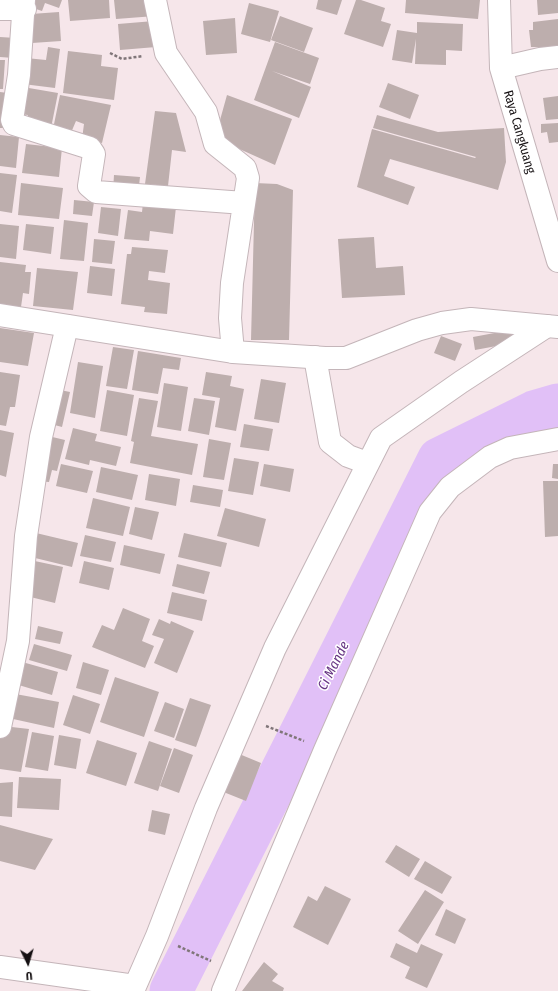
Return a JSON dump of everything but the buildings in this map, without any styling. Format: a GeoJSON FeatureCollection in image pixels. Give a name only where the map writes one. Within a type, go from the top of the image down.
{"type":"FeatureCollection","features":[{"type":"Feature","properties":{"kind":"street"},"geometry":{"type":"LineString","coordinates":[[155,0],[166,53],[206,112],[215,144],[245,168],[248,178],[232,283],[230,318],[233,352]]}},
{"type":"Feature","properties":{"kind":"street","name":"Raya Cangkuang"},"geometry":{"type":"LineString","coordinates":[[499,0],[501,68],[558,261]]}},
{"type":"Feature","properties":{"kind":"street"},"geometry":{"type":"LineString","coordinates":[[0,9],[25,4],[12,120],[14,124],[92,150],[94,154],[89,186],[96,192],[244,203]]}},
{"type":"Feature","properties":{"kind":"street"},"geometry":{"type":"LineString","coordinates":[[501,68],[540,59],[558,57]]}},
{"type":"Feature","properties":{"kind":"street"},"geometry":{"type":"LineString","coordinates":[[0,315],[233,352],[346,358],[417,330],[442,323],[471,319],[553,327]]}},
{"type":"Feature","properties":{"kind":"street"},"geometry":{"type":"LineString","coordinates":[[0,727],[18,641],[26,536],[41,437],[67,326]]}},
{"type":"Feature","properties":{"kind":"street"},"geometry":{"type":"LineString","coordinates":[[0,968],[136,985],[206,808],[276,648],[367,463],[381,438],[460,382],[553,327]]}},
{"type":"Feature","properties":{"kind":"street"},"geometry":{"type":"LineString","coordinates":[[315,357],[330,442],[348,456],[367,463]]}},
{"type":"Feature","properties":{"kind":"street"},"geometry":{"type":"LineString","coordinates":[[223,991],[325,750],[430,512],[450,487],[490,457],[510,448],[558,439]]}},
{"type":"Feature","properties":{"kind":"path"},"geometry":{"type":"LineString","coordinates":[[110,53],[122,59],[166,53]]}},
{"type":"Feature","properties":{"kind":"path"},"geometry":{"type":"LineString","coordinates":[[265,725],[310,744]]}},
{"type":"Feature","properties":{"kind":"path"},"geometry":{"type":"LineString","coordinates":[[177,945],[212,961]]}},
{"type":"Feature","properties":{"kind":"waterway","name":"Ci Mande"},"geometry":{"type":"LineString","coordinates":[[171,991],[439,459],[534,412],[558,405]]}}]}
